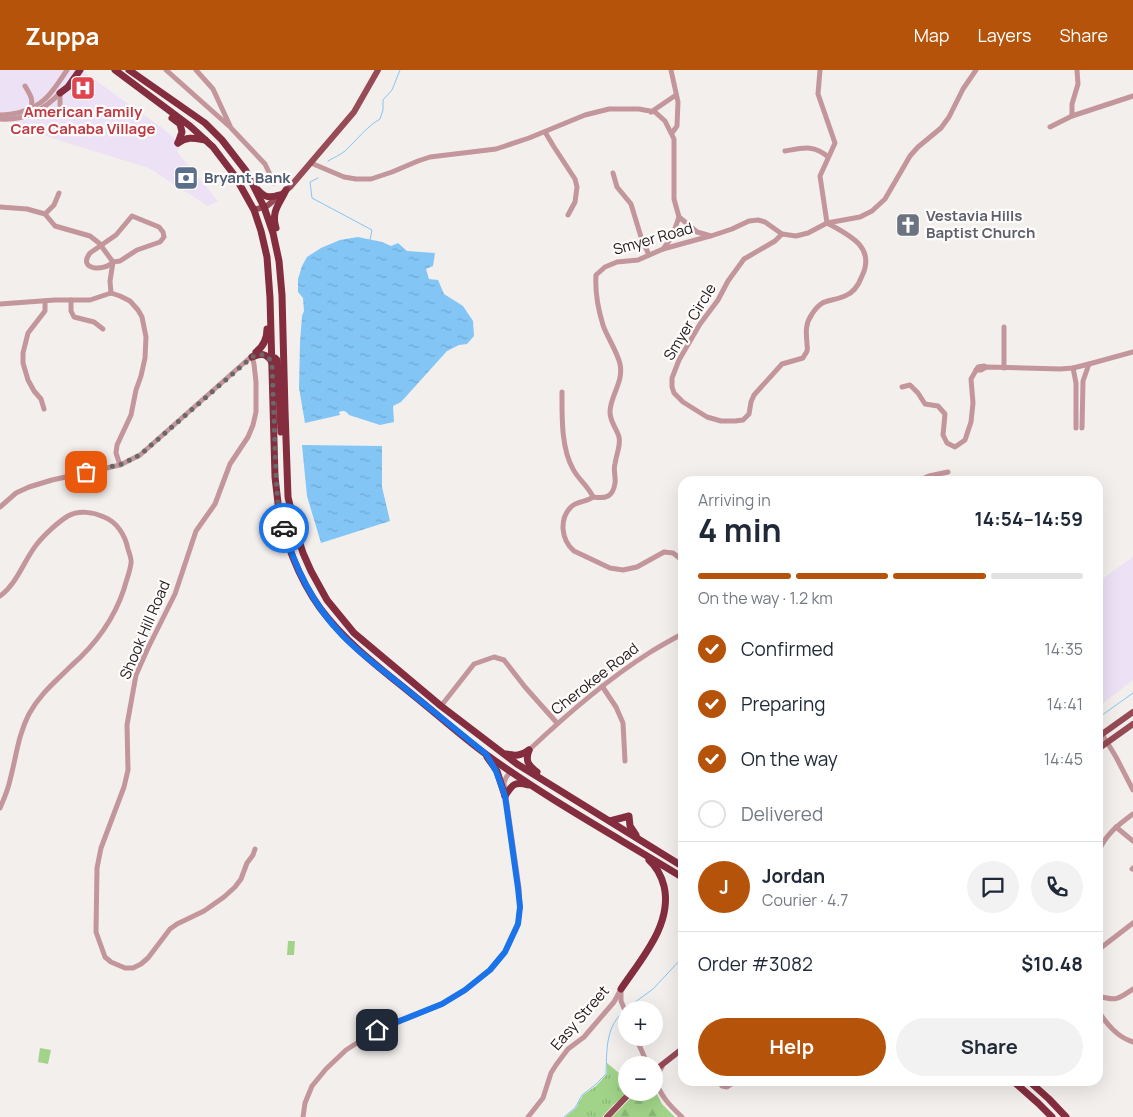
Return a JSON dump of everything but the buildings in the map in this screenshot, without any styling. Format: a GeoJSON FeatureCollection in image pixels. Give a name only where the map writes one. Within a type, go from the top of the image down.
{"type":"FeatureCollection","features":[{"type":"Feature","properties":{"kind":"highway"},"geometry":{"type":"LineString","coordinates":[[60,93],[68,87],[78,70]]}},
{"type":"Feature","properties":{"kind":"highway"},"geometry":{"type":"LineString","coordinates":[[115,70],[190,126],[217,152],[235,176],[254,210],[267,257],[278,504],[288,544],[304,582],[319,607],[340,633],[361,653],[486,754],[531,785],[678,875]]}},
{"type":"Feature","properties":{"kind":"highway"},"geometry":{"type":"LineString","coordinates":[[129,70],[205,123],[223,142],[246,171],[264,207],[274,233],[282,295],[288,497]]}},
{"type":"Feature","properties":{"kind":"highway"},"geometry":{"type":"LineString","coordinates":[[165,107],[169,116],[180,124],[182,132],[178,143],[192,137],[205,140]]}},
{"type":"Feature","properties":{"kind":"highway"},"geometry":{"type":"LineString","coordinates":[[252,184],[267,197],[271,198],[283,193]]}},
{"type":"Feature","properties":{"kind":"highway"},"geometry":{"type":"LineString","coordinates":[[282,295],[282,256],[274,213],[283,193]]}},
{"type":"Feature","properties":{"kind":"highway"},"geometry":{"type":"LineString","coordinates":[[254,354],[264,344],[267,335],[266,299],[268,278]]}},
{"type":"Feature","properties":{"kind":"highway"},"geometry":{"type":"LineString","coordinates":[[271,346],[278,350],[282,450],[288,497],[303,553],[327,600],[354,633],[441,706],[501,752],[517,764],[678,863]]}},
{"type":"Feature","properties":{"kind":"highway"},"geometry":{"type":"LineString","coordinates":[[254,354],[266,355],[272,362]]}},
{"type":"Feature","properties":{"kind":"highway"},"geometry":{"type":"LineString","coordinates":[[272,362],[275,358],[278,368]]}},
{"type":"Feature","properties":{"kind":"highway"},"geometry":{"type":"LineString","coordinates":[[501,752],[516,756],[529,750]]}},
{"type":"Feature","properties":{"kind":"highway"},"geometry":{"type":"LineString","coordinates":[[529,750],[527,756],[528,764],[552,786]]}},
{"type":"Feature","properties":{"kind":"highway"},"geometry":{"type":"LineString","coordinates":[[486,754],[496,771],[505,796]]}},
{"type":"Feature","properties":{"kind":"highway"},"geometry":{"type":"LineString","coordinates":[[512,772],[523,772],[595,812]]}},
{"type":"Feature","properties":{"kind":"highway"},"geometry":{"type":"LineString","coordinates":[[505,796],[514,784],[531,785]]}},
{"type":"Feature","properties":{"kind":"highway"},"geometry":{"type":"LineString","coordinates":[[610,821],[629,816],[630,826],[638,838]]}},
{"type":"Feature","properties":{"kind":"highway"},"geometry":{"type":"LineString","coordinates":[[621,989],[654,939],[663,920],[666,906],[666,894],[661,875],[653,864],[639,851]]}},
{"type":"Feature","properties":{"kind":"highway"},"geometry":{"type":"LineString","coordinates":[[1019,1086],[1052,1117]]}},
{"type":"Feature","properties":{"kind":"highway"},"geometry":{"type":"LineString","coordinates":[[1035,1086],[1066,1117]]}},
{"type":"Feature","properties":{"kind":"main road"},"geometry":{"type":"LineString","coordinates":[[254,210],[264,207],[290,187],[354,112],[378,70]]}},
{"type":"Feature","properties":{"kind":"main road"},"geometry":{"type":"LineString","coordinates":[[1103,733],[1133,712]]}},
{"type":"Feature","properties":{"kind":"main road"},"geometry":{"type":"LineString","coordinates":[[1103,745],[1133,724]]}},
{"type":"Feature","properties":{"kind":"main road"},"geometry":{"type":"LineString","coordinates":[[664,1063],[678,1052]]}},
{"type":"Feature","properties":{"kind":"main road"},"geometry":{"type":"LineString","coordinates":[[607,1117],[622,1101]]}},
{"type":"Feature","properties":{"kind":"street"},"geometry":{"type":"LineString","coordinates":[[0,115],[10,115],[29,109],[45,99],[68,70]]}},
{"type":"Feature","properties":{"kind":"street"},"geometry":{"type":"LineString","coordinates":[[166,70],[231,128],[265,164],[274,183]]}},
{"type":"Feature","properties":{"kind":"street"},"geometry":{"type":"LineString","coordinates":[[196,70],[213,89],[231,128]]}},
{"type":"Feature","properties":{"kind":"street"},"geometry":{"type":"LineString","coordinates":[[671,70],[678,102],[677,126],[672,133]]}},
{"type":"Feature","properties":{"kind":"street"},"geometry":{"type":"LineString","coordinates":[[820,70],[818,94],[835,143],[820,176],[827,223]]}},
{"type":"Feature","properties":{"kind":"street"},"geometry":{"type":"LineString","coordinates":[[782,234],[796,236],[808,233],[827,223],[860,217],[872,211],[885,199],[910,156],[941,128],[976,70]]}},
{"type":"Feature","properties":{"kind":"street"},"geometry":{"type":"LineString","coordinates":[[1072,116],[1072,104],[1078,84],[1077,70]]}},
{"type":"Feature","properties":{"kind":"street"},"geometry":{"type":"LineString","coordinates":[[25,86],[32,100],[32,105],[29,109]]}},
{"type":"Feature","properties":{"kind":"street"},"geometry":{"type":"LineString","coordinates":[[60,93],[62,111]]}},
{"type":"Feature","properties":{"kind":"street"},"geometry":{"type":"LineString","coordinates":[[0,119],[10,120],[31,114],[48,104],[60,93]]}},
{"type":"Feature","properties":{"kind":"street"},"geometry":{"type":"LineString","coordinates":[[651,112],[676,95]]}},
{"type":"Feature","properties":{"kind":"street"},"geometry":{"type":"LineString","coordinates":[[1050,127],[1072,116],[1133,96]]}},
{"type":"Feature","properties":{"kind":"street"},"geometry":{"type":"LineString","coordinates":[[311,163],[344,177],[371,179],[430,157],[496,149],[609,109],[639,109],[655,112],[665,121],[672,133],[674,139],[674,199],[679,217],[697,232],[711,236]]}},
{"type":"Feature","properties":{"kind":"street"},"geometry":{"type":"LineString","coordinates":[[545,132],[576,179],[577,187],[574,202],[568,215]]}},
{"type":"Feature","properties":{"kind":"street"},"geometry":{"type":"LineString","coordinates":[[785,151],[811,147],[828,157]]}},
{"type":"Feature","properties":{"kind":"street"},"geometry":{"type":"LineString","coordinates":[[614,173],[617,187],[631,204],[641,236],[650,256]]}},
{"type":"Feature","properties":{"kind":"street"},"geometry":{"type":"LineString","coordinates":[[45,214],[54,205],[59,193]]}},
{"type":"Feature","properties":{"kind":"street"},"geometry":{"type":"LineString","coordinates":[[0,207],[28,209],[45,214],[55,226],[90,236],[99,243],[112,262],[111,293]]}},
{"type":"Feature","properties":{"kind":"street"},"geometry":{"type":"LineString","coordinates":[[132,216],[159,227],[163,232],[164,237],[160,242],[137,250],[120,261],[112,262],[110,266],[96,268],[91,268],[86,262],[87,256],[116,235],[132,216]]}},
{"type":"Feature","properties":{"kind":"street"},"geometry":{"type":"LineString","coordinates":[[663,249],[672,237],[679,217]]}},
{"type":"Feature","properties":{"kind":"street","name":"Smyer Road"},"geometry":{"type":"LineString","coordinates":[[678,557],[673,553],[664,552],[637,567],[624,570],[610,568],[574,551],[565,540],[563,533],[564,518],[570,508],[593,497],[606,497],[611,493],[616,482],[614,466],[620,444],[619,435],[611,419],[610,412],[619,384],[620,365],[602,323],[596,290],[596,275],[605,266],[617,262],[638,260],[663,249],[711,236],[749,221],[758,220],[765,222],[782,234]]}},
{"type":"Feature","properties":{"kind":"street","name":"Smyer Circle"},"geometry":{"type":"LineString","coordinates":[[782,234],[775,241],[744,259],[700,324],[679,360],[672,378],[674,393],[683,402],[707,417],[721,420],[743,420],[749,414],[754,395],[782,364],[803,358],[808,350],[806,326],[812,314],[822,302],[845,296],[854,290],[862,278],[866,266],[864,249],[844,232],[827,223]]}},
{"type":"Feature","properties":{"kind":"street"},"geometry":{"type":"LineString","coordinates":[[0,304],[65,299],[90,300],[111,293],[130,301],[138,310],[142,317],[146,337],[145,358],[130,414],[116,445],[116,453],[120,465]]}},
{"type":"Feature","properties":{"kind":"street"},"geometry":{"type":"LineString","coordinates":[[71,300],[70,311],[74,317],[94,322],[103,329]]}},
{"type":"Feature","properties":{"kind":"street"},"geometry":{"type":"LineString","coordinates":[[44,409],[41,399],[28,380],[22,353],[28,333],[45,311],[45,301]]}},
{"type":"Feature","properties":{"kind":"street"},"geometry":{"type":"LineString","coordinates":[[1004,326],[1004,368]]}},
{"type":"Feature","properties":{"kind":"street"},"geometry":{"type":"LineString","coordinates":[[0,506],[16,493],[29,487],[120,465],[135,458],[254,354],[263,348],[271,346]]}},
{"type":"Feature","properties":{"kind":"street"},"geometry":{"type":"LineString","coordinates":[[902,387],[910,385],[926,404],[938,406],[945,414],[943,435],[947,443],[955,447],[965,440],[971,422],[971,379],[976,370],[987,368],[1073,368],[1133,352]]}},
{"type":"Feature","properties":{"kind":"street","name":"Shook Hill Road"},"geometry":{"type":"LineString","coordinates":[[254,354],[256,412],[253,425],[248,437],[230,464],[215,504],[196,531],[175,594],[136,675],[127,725],[128,770],[124,788],[100,848],[97,868],[96,932],[106,957],[124,968],[133,968],[141,964],[148,958],[170,929],[204,911],[224,898],[235,887],[241,879],[255,849]]}},
{"type":"Feature","properties":{"kind":"street"},"geometry":{"type":"LineString","coordinates":[[1082,428],[1083,381],[1089,364]]}},
{"type":"Feature","properties":{"kind":"street"},"geometry":{"type":"LineString","coordinates":[[1073,368],[1076,383],[1076,428]]}},
{"type":"Feature","properties":{"kind":"street"},"geometry":{"type":"LineString","coordinates":[[562,392],[562,411],[568,458],[574,471],[590,490],[593,497]]}},
{"type":"Feature","properties":{"kind":"street"},"geometry":{"type":"LineString","coordinates":[[929,476],[948,472]]}},
{"type":"Feature","properties":{"kind":"street"},"geometry":{"type":"LineString","coordinates":[[0,596],[12,584],[37,544],[47,533],[69,516],[83,512],[95,513],[108,518],[120,529],[127,541],[131,562],[118,604],[101,635],[40,696],[29,715],[19,741],[11,780],[0,808]]}},
{"type":"Feature","properties":{"kind":"street","name":"Cherokee Road"},"geometry":{"type":"LineString","coordinates":[[529,750],[557,723],[602,686],[650,652],[678,636]]}},
{"type":"Feature","properties":{"kind":"street"},"geometry":{"type":"LineString","coordinates":[[441,706],[474,664],[494,657],[504,660],[557,723]]}},
{"type":"Feature","properties":{"kind":"street"},"geometry":{"type":"LineString","coordinates":[[602,686],[616,707],[623,723],[625,761]]}},
{"type":"Feature","properties":{"kind":"street"},"geometry":{"type":"LineString","coordinates":[[1103,738],[1116,757],[1133,790]]}},
{"type":"Feature","properties":{"kind":"street"},"geometry":{"type":"LineString","coordinates":[[303,1117],[305,1103],[312,1086],[346,1050],[374,1032],[442,1004],[465,990],[490,970],[505,952],[518,924],[520,907],[504,783],[505,778],[512,772]]}},
{"type":"Feature","properties":{"kind":"street"},"geometry":{"type":"LineString","coordinates":[[1103,841],[1116,827],[1133,814]]}},
{"type":"Feature","properties":{"kind":"street"},"geometry":{"type":"LineString","coordinates":[[1116,827],[1133,841]]}},
{"type":"Feature","properties":{"kind":"street"},"geometry":{"type":"LineString","coordinates":[[1103,946],[1133,923]]}},
{"type":"Feature","properties":{"kind":"street"},"geometry":{"type":"LineString","coordinates":[[621,989],[621,1001]]}},
{"type":"Feature","properties":{"kind":"street","name":"Easy Street"},"geometry":{"type":"LineString","coordinates":[[528,1117],[543,1098],[551,1073],[556,1065],[568,1049],[584,1037],[614,1002],[621,989]]}},
{"type":"Feature","properties":{"kind":"street"},"geometry":{"type":"LineString","coordinates":[[1103,997],[1118,999],[1133,989]]}},
{"type":"Feature","properties":{"kind":"street"},"geometry":{"type":"LineString","coordinates":[[1103,1018],[1108,1026],[1133,1042]]}},
{"type":"Feature","properties":{"kind":"street"},"geometry":{"type":"LineString","coordinates":[[663,1096],[668,1105],[682,1117]]}},
{"type":"Feature","properties":{"kind":"shaded area"},"geometry":{"type":"Polygon","coordinates":[[[0,70],[81,70],[162,128],[181,144],[177,152],[218,201],[208,206],[149,168],[15,125],[0,113],[0,70]]]}},
{"type":"Feature","properties":{"kind":"shaded area"},"geometry":{"type":"Polygon","coordinates":[[[1133,557],[1133,680],[1103,703],[1103,578],[1133,557]]]}},
{"type":"Feature","properties":{"kind":"green space"},"geometry":{"type":"Polygon","coordinates":[[[288,941],[295,941],[294,955],[287,955],[288,941]]]}},
{"type":"Feature","properties":{"kind":"green space"},"geometry":{"type":"Polygon","coordinates":[[[40,1048],[51,1050],[48,1064],[38,1062],[40,1048]]]}},
{"type":"Feature","properties":{"kind":"green space"},"geometry":{"type":"Polygon","coordinates":[[[607,1063],[618,1072],[618,1101],[602,1117],[565,1117],[576,1108],[583,1095],[596,1086],[607,1074],[607,1063]]]}},
{"type":"Feature","properties":{"kind":"green space"},"geometry":{"type":"Polygon","coordinates":[[[628,1101],[660,1101],[675,1117],[612,1117],[628,1101]]]}},
{"type":"Feature","properties":{"kind":"water"},"geometry":{"type":"Polygon","coordinates":[[[358,237],[391,246],[398,243],[407,251],[435,253],[433,266],[426,269],[429,279],[438,280],[444,294],[463,306],[473,321],[474,336],[467,344],[459,345],[447,351],[401,402],[393,406],[394,422],[380,425],[349,415],[344,411],[339,412],[340,415],[305,423],[299,388],[300,342],[304,311],[303,298],[298,292],[298,279],[307,257],[321,248],[340,240],[358,237]]]}},
{"type":"Feature","properties":{"kind":"water"},"geometry":{"type":"Polygon","coordinates":[[[302,445],[382,446],[382,487],[390,521],[321,543],[307,496],[302,445]]]}},
{"type":"Feature","properties":{"kind":"waterway"},"geometry":{"type":"LineString","coordinates":[[328,161],[345,151],[380,119],[383,110],[383,100],[392,90],[400,70]]}},
{"type":"Feature","properties":{"kind":"waterway"},"geometry":{"type":"LineString","coordinates":[[318,178],[310,182],[312,198],[372,230],[370,240]]}},
{"type":"Feature","properties":{"kind":"waterway"},"geometry":{"type":"LineString","coordinates":[[1103,714],[1133,693]]}},
{"type":"Feature","properties":{"kind":"waterway"},"geometry":{"type":"LineString","coordinates":[[637,1001],[653,989],[678,962]]}},
{"type":"Feature","properties":{"kind":"waterway"},"geometry":{"type":"LineString","coordinates":[[564,1117],[575,1108],[582,1095],[606,1074],[608,1041],[612,1026],[618,1017]]}},
{"type":"Feature","properties":{"kind":"way so far"},"geometry":{"type":"LineString","coordinates":[[86,472],[122,464],[140,455],[252,357],[262,354],[266,355],[272,362],[276,477],[278,504],[284,528]]}},
{"type":"Feature","properties":{"kind":"place","name":"American Family Care Cahaba Village"},"geometry":{"type":"Point","coordinates":[83,88]}},
{"type":"Feature","properties":{"kind":"place","name":"Bryant Bank"},"geometry":{"type":"Point","coordinates":[186,178]}},
{"type":"Feature","properties":{"kind":"place","name":"Vestavia Hills Baptist Church"},"geometry":{"type":"Point","coordinates":[908,225]}},
{"type":"Feature","properties":{"kind":"route"},"geometry":{"type":"LineString","coordinates":[[284,528],[288,544],[304,582],[319,607],[340,633],[361,653],[486,754],[496,771],[505,796],[520,907],[518,924],[505,952],[490,970],[465,990],[442,1004],[377,1030]]}}]}
